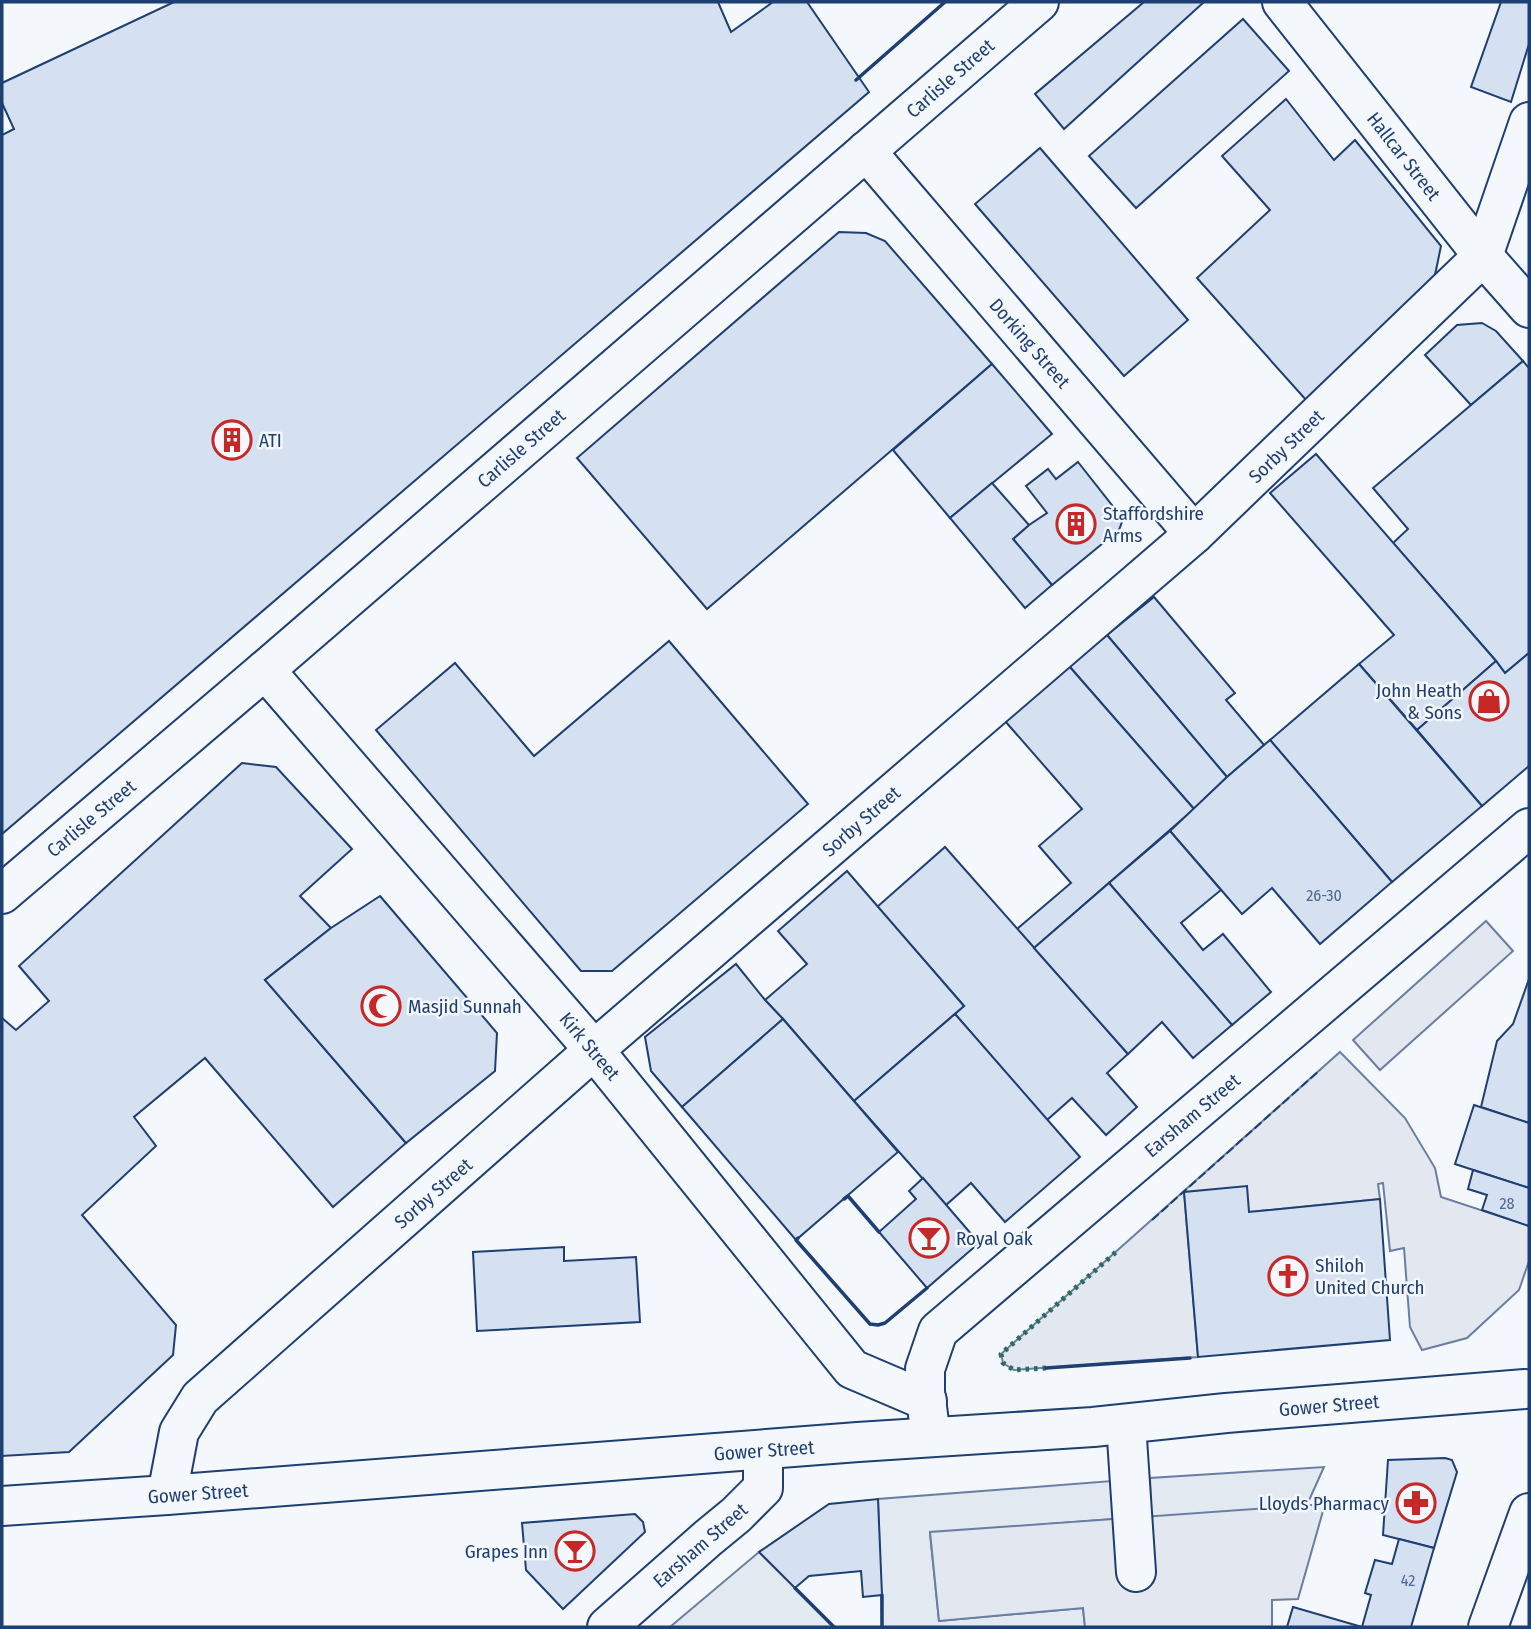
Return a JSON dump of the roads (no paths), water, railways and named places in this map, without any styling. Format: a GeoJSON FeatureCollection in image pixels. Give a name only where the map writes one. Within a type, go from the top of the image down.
{"type":"FeatureCollection","features":[{"type":"Feature","properties":{"kind":"street","name":"Carlisle Street"},"geometry":{"type":"LineString","coordinates":[[2,894],[1040,2]]}},
{"type":"Feature","properties":{"kind":"street","name":"Hallcar Street"},"geometry":{"type":"LineString","coordinates":[[1282,2],[1483,256],[1529,308]]}},
{"type":"Feature","properties":{"kind":"street","name":"Sorby Street"},"geometry":{"type":"LineString","coordinates":[[167,1496],[179,1433],[200,1398],[594,1050],[1194,534],[1483,256],[1529,122]]}},
{"type":"Feature","properties":{"kind":"street","name":"Dorking Street"},"geometry":{"type":"LineString","coordinates":[[866,151],[1194,534]]}},
{"type":"Feature","properties":{"kind":"street","name":"Kirk Street"},"geometry":{"type":"LineString","coordinates":[[265,670],[594,1050],[852,1369],[929,1420]]}},
{"type":"Feature","properties":{"kind":"street","name":"Earsham Street"},"geometry":{"type":"LineString","coordinates":[[929,1420],[925,1369],[938,1331],[1529,828]]}},
{"type":"Feature","properties":{"kind":"street","name":"Gower Street"},"geometry":{"type":"LineString","coordinates":[[2,1506],[167,1496],[763,1450],[929,1420],[1126,1424],[1240,1412],[1528,1391]]}},
{"type":"Feature","properties":{"kind":"street"},"geometry":{"type":"LineString","coordinates":[[1126,1424],[1136,1572]]}},
{"type":"Feature","properties":{"kind":"street","name":"Earsham Street"},"geometry":{"type":"LineString","coordinates":[[607,1627],[737,1515],[764,1488],[763,1450]]}},
{"type":"Feature","properties":{"kind":"street"},"geometry":{"type":"LineString","coordinates":[[1488,1627],[1529,1513]]}},
{"type":"Feature","properties":{"kind":"place","name":"ATI"},"geometry":{"type":"Point","coordinates":[232,440]}},
{"type":"Feature","properties":{"kind":"place","name":"Staffordshire Arms"},"geometry":{"type":"Point","coordinates":[1076,524]}},
{"type":"Feature","properties":{"kind":"place","name":"John Heath & Sons"},"geometry":{"type":"Point","coordinates":[1489,701]}},
{"type":"Feature","properties":{"kind":"place","name":"Masjid Sunnah"},"geometry":{"type":"Point","coordinates":[381,1006]}},
{"type":"Feature","properties":{"kind":"place","name":"Royal Oak"},"geometry":{"type":"Point","coordinates":[929,1238]}},
{"type":"Feature","properties":{"kind":"place","name":"Shiloh United Church"},"geometry":{"type":"Point","coordinates":[1288,1276]}},
{"type":"Feature","properties":{"kind":"place","name":"Lloyds Pharmacy"},"geometry":{"type":"Point","coordinates":[1416,1503]}},
{"type":"Feature","properties":{"kind":"place","name":"Grapes Inn"},"geometry":{"type":"Point","coordinates":[575,1551]}}]}
